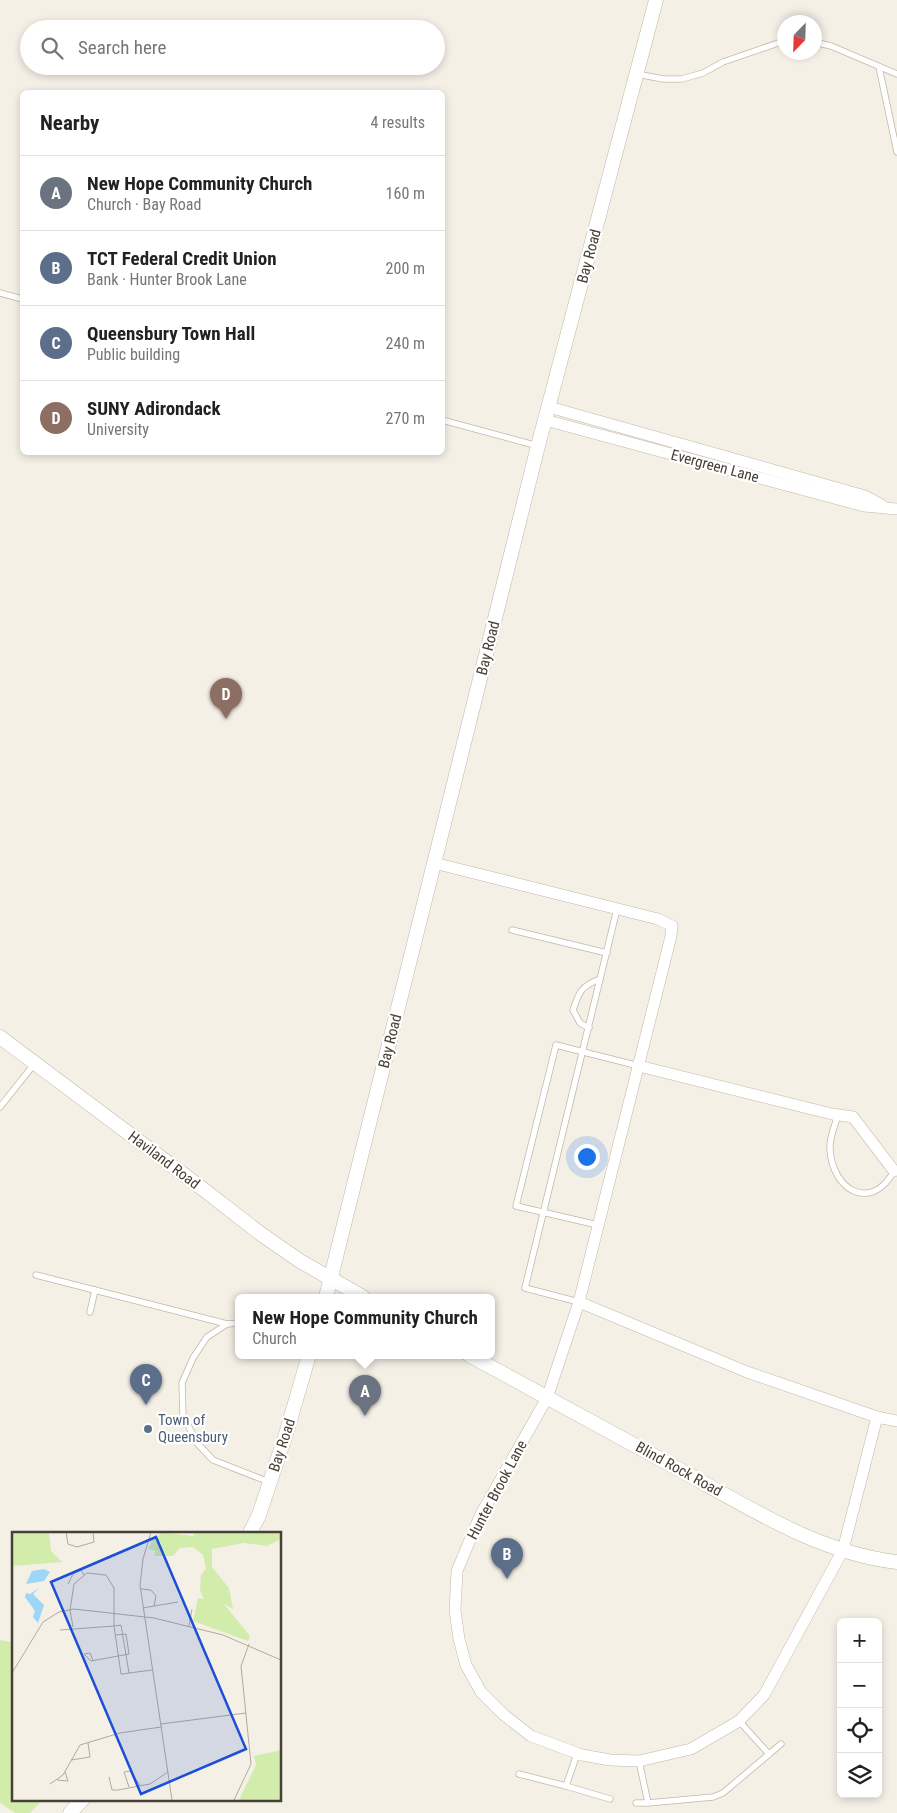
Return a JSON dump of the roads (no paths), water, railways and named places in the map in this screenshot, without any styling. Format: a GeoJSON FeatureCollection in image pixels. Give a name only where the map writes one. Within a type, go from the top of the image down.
{"type":"FeatureCollection","features":[{"type":"Feature","properties":{"kind":"street","name":"Bay Road"},"geometry":{"type":"LineString","coordinates":[[327,1294],[538,446],[656,0]]}},
{"type":"Feature","properties":{"kind":"street","name":"Evergreen Lane"},"geometry":{"type":"LineString","coordinates":[[547,413],[865,496],[891,508]]}},
{"type":"Feature","properties":{"kind":"street"},"geometry":{"type":"LineString","coordinates":[[434,862],[617,909]]}},
{"type":"Feature","properties":{"kind":"street","name":"Hunter Brook Lane"},"geometry":{"type":"LineString","coordinates":[[617,909],[658,919],[672,926],[671,936],[579,1302],[548,1398],[480,1516],[457,1571],[454,1610],[459,1639],[466,1666],[481,1692],[504,1715],[531,1736],[577,1754],[610,1760],[639,1761],[691,1749],[739,1721],[764,1695],[843,1550],[878,1417]]}},
{"type":"Feature","properties":{"kind":"street","name":"Haviland Road"},"geometry":{"type":"LineString","coordinates":[[0,1037],[261,1234],[331,1280]]}},
{"type":"Feature","properties":{"kind":"street"},"geometry":{"type":"LineString","coordinates":[[639,1066],[838,1115],[853,1117],[894,1171]]}},
{"type":"Feature","properties":{"kind":"street"},"geometry":{"type":"LineString","coordinates":[[331,1280],[357,1294]]}},
{"type":"Feature","properties":{"kind":"street"},"geometry":{"type":"LineString","coordinates":[[579,1302],[747,1372],[878,1417],[897,1421]]}},
{"type":"Feature","properties":{"kind":"street","name":"Bay Road"},"geometry":{"type":"LineString","coordinates":[[250,1532],[259,1515],[270,1482],[308,1359]]}},
{"type":"Feature","properties":{"kind":"street","name":"Blind Rock Road"},"geometry":{"type":"LineString","coordinates":[[476,1359],[784,1527],[843,1550],[897,1562]]}},
{"type":"Feature","properties":{"kind":"street"},"geometry":{"type":"LineString","coordinates":[[70,1813],[82,1800]]}},
{"type":"Feature","properties":{"kind":"lane"},"geometry":{"type":"LineString","coordinates":[[637,74],[663,79],[682,79],[703,73],[723,62],[777,43]]}},
{"type":"Feature","properties":{"kind":"lane"},"geometry":{"type":"LineString","coordinates":[[822,44],[897,74]]}},
{"type":"Feature","properties":{"kind":"lane"},"geometry":{"type":"LineString","coordinates":[[879,67],[897,152]]}},
{"type":"Feature","properties":{"kind":"lane"},"geometry":{"type":"LineString","coordinates":[[0,293],[20,299]]}},
{"type":"Feature","properties":{"kind":"lane"},"geometry":{"type":"LineString","coordinates":[[445,421],[538,446]]}},
{"type":"Feature","properties":{"kind":"lane"},"geometry":{"type":"LineString","coordinates":[[579,1302],[525,1288],[617,909]]}},
{"type":"Feature","properties":{"kind":"lane"},"geometry":{"type":"LineString","coordinates":[[512,930],[607,953]]}},
{"type":"Feature","properties":{"kind":"lane"},"geometry":{"type":"LineString","coordinates":[[589,1028],[580,1023],[574,1010],[578,994],[583,988],[600,979]]}},
{"type":"Feature","properties":{"kind":"lane"},"geometry":{"type":"LineString","coordinates":[[598,1225],[516,1206],[556,1045],[639,1066]]}},
{"type":"Feature","properties":{"kind":"lane"},"geometry":{"type":"LineString","coordinates":[[0,1107],[35,1063]]}},
{"type":"Feature","properties":{"kind":"lane"},"geometry":{"type":"LineString","coordinates":[[838,1115],[830,1151],[836,1176],[844,1185],[852,1190],[864,1193],[872,1192],[883,1186],[894,1171]]}},
{"type":"Feature","properties":{"kind":"lane"},"geometry":{"type":"LineString","coordinates":[[36,1275],[227,1324],[235,1324]]}},
{"type":"Feature","properties":{"kind":"lane"},"geometry":{"type":"LineString","coordinates":[[90,1312],[95,1290]]}},
{"type":"Feature","properties":{"kind":"lane"},"geometry":{"type":"LineString","coordinates":[[227,1324],[208,1337],[193,1358],[182,1383],[183,1415],[197,1443],[213,1460],[270,1482]]}},
{"type":"Feature","properties":{"kind":"lane"},"geometry":{"type":"LineString","coordinates":[[739,1721],[769,1754]]}},
{"type":"Feature","properties":{"kind":"lane"},"geometry":{"type":"LineString","coordinates":[[636,1803],[723,1793],[781,1744]]}},
{"type":"Feature","properties":{"kind":"lane"},"geometry":{"type":"LineString","coordinates":[[566,1786],[577,1754]]}},
{"type":"Feature","properties":{"kind":"lane"},"geometry":{"type":"LineString","coordinates":[[639,1761],[648,1803]]}},
{"type":"Feature","properties":{"kind":"lane"},"geometry":{"type":"LineString","coordinates":[[519,1774],[610,1799]]}},
{"type":"Feature","properties":{"kind":"place","name":"SUNY Adirondack"},"geometry":{"type":"Point","coordinates":[226,719]}},
{"type":"Feature","properties":{"kind":"place","name":"Queensbury Town Hall"},"geometry":{"type":"Point","coordinates":[146,1405]}},
{"type":"Feature","properties":{"kind":"place","name":"New Hope Community Church"},"geometry":{"type":"Point","coordinates":[365,1416]}},
{"type":"Feature","properties":{"kind":"place","name":"Town of Queensbury"},"geometry":{"type":"Point","coordinates":[148,1429]}},
{"type":"Feature","properties":{"kind":"place","name":"TCT Federal Credit Union"},"geometry":{"type":"Point","coordinates":[507,1579]}}]}
